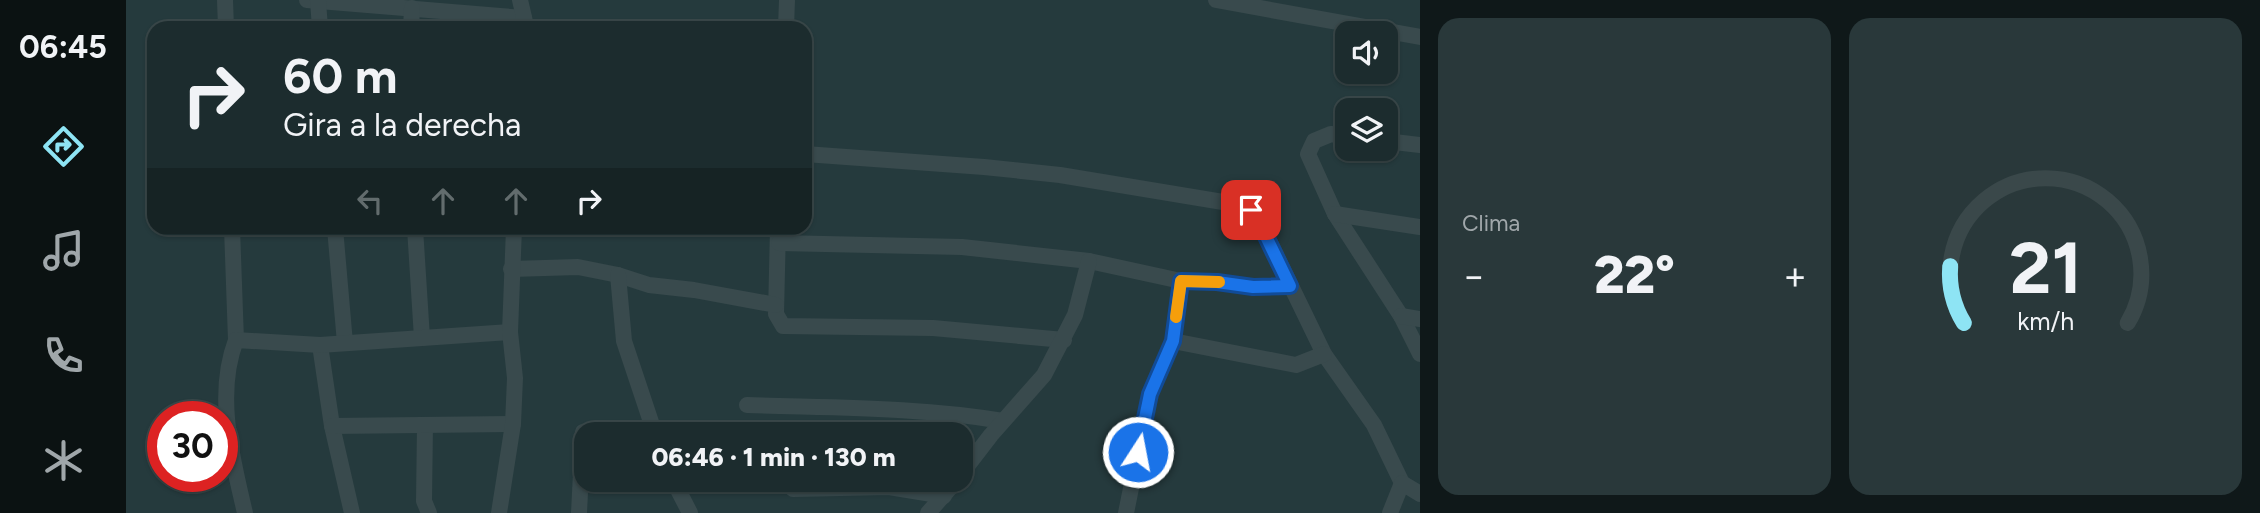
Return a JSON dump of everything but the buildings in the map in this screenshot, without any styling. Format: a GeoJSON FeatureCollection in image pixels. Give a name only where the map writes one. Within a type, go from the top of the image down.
{"type":"FeatureCollection","features":[{"type":"Feature","properties":{"kind":"street"},"geometry":{"type":"LineString","coordinates":[[225,0],[226,21]]}},
{"type":"Feature","properties":{"kind":"street"},"geometry":{"type":"LineString","coordinates":[[307,0],[412,8],[510,21]]}},
{"type":"Feature","properties":{"kind":"street"},"geometry":{"type":"LineString","coordinates":[[520,0],[525,21]]}},
{"type":"Feature","properties":{"kind":"street"},"geometry":{"type":"LineString","coordinates":[[786,21],[787,0]]}},
{"type":"Feature","properties":{"kind":"street"},"geometry":{"type":"LineString","coordinates":[[1216,0],[1420,37]]}},
{"type":"Feature","properties":{"kind":"street"},"geometry":{"type":"LineString","coordinates":[[318,1],[319,21]]}},
{"type":"Feature","properties":{"kind":"street"},"geometry":{"type":"LineString","coordinates":[[411,21],[412,8]]}},
{"type":"Feature","properties":{"kind":"street"},"geometry":{"type":"LineString","coordinates":[[1335,134],[1314,141],[1308,154],[1335,214],[1401,316],[1420,354]]}},
{"type":"Feature","properties":{"kind":"street"},"geometry":{"type":"LineString","coordinates":[[1398,142],[1420,145]]}},
{"type":"Feature","properties":{"kind":"street"},"geometry":{"type":"LineString","coordinates":[[812,155],[1060,175],[1241,205],[1251,210],[1324,354],[1374,425],[1402,484],[1420,494]]}},
{"type":"Feature","properties":{"kind":"street"},"geometry":{"type":"LineString","coordinates":[[1335,214],[1420,227]]}},
{"type":"Feature","properties":{"kind":"street"},"geometry":{"type":"LineString","coordinates":[[232,235],[236,340],[227,363],[228,441],[245,513]]}},
{"type":"Feature","properties":{"kind":"street"},"geometry":{"type":"LineString","coordinates":[[336,235],[345,344]]}},
{"type":"Feature","properties":{"kind":"street"},"geometry":{"type":"LineString","coordinates":[[415,235],[422,338]]}},
{"type":"Feature","properties":{"kind":"street"},"geometry":{"type":"LineString","coordinates":[[499,513],[513,424],[515,378],[510,332],[513,235]]}},
{"type":"Feature","properties":{"kind":"street"},"geometry":{"type":"LineString","coordinates":[[1064,340],[933,328],[783,326],[779,322],[776,305],[778,235],[962,247],[1089,261],[1181,281],[1253,287],[1290,286]]}},
{"type":"Feature","properties":{"kind":"street"},"geometry":{"type":"LineString","coordinates":[[973,459],[1044,375],[1075,315],[1089,261]]}},
{"type":"Feature","properties":{"kind":"street"},"geometry":{"type":"LineString","coordinates":[[511,269],[578,267],[649,285],[776,305]]}},
{"type":"Feature","properties":{"kind":"street"},"geometry":{"type":"LineString","coordinates":[[618,275],[624,341],[651,422]]}},
{"type":"Feature","properties":{"kind":"street"},"geometry":{"type":"LineString","coordinates":[[1126,513],[1150,394],[1173,341],[1181,281]]}},
{"type":"Feature","properties":{"kind":"street"},"geometry":{"type":"LineString","coordinates":[[1401,316],[1420,320]]}},
{"type":"Feature","properties":{"kind":"street"},"geometry":{"type":"LineString","coordinates":[[236,340],[320,345],[510,332]]}},
{"type":"Feature","properties":{"kind":"street"},"geometry":{"type":"LineString","coordinates":[[1173,341],[1296,365],[1324,354]]}},
{"type":"Feature","properties":{"kind":"street"},"geometry":{"type":"LineString","coordinates":[[320,345],[332,426],[352,513]]}},
{"type":"Feature","properties":{"kind":"street"},"geometry":{"type":"LineString","coordinates":[[747,405],[911,411],[969,415],[1003,421]]}},
{"type":"Feature","properties":{"kind":"street"},"geometry":{"type":"LineString","coordinates":[[332,426],[513,424]]}},
{"type":"Feature","properties":{"kind":"street"},"geometry":{"type":"LineString","coordinates":[[425,425],[424,500],[429,513]]}},
{"type":"Feature","properties":{"kind":"street"},"geometry":{"type":"LineString","coordinates":[[1390,513],[1402,484]]}},
{"type":"Feature","properties":{"kind":"street"},"geometry":{"type":"LineString","coordinates":[[579,513],[580,492]]}},
{"type":"Feature","properties":{"kind":"street"},"geometry":{"type":"LineString","coordinates":[[679,492],[690,513]]}},
{"type":"Feature","properties":{"kind":"street"},"geometry":{"type":"LineString","coordinates":[[920,492],[944,496]]}},
{"type":"Feature","properties":{"kind":"street"},"geometry":{"type":"LineString","coordinates":[[928,513],[947,492]]}},
{"type":"Feature","properties":{"kind":"slow traffic"},"geometry":{"type":"LineString","coordinates":[[1176,317],[1181,281],[1219,282]]}},
{"type":"Feature","properties":{"kind":"route"},"geometry":{"type":"LineString","coordinates":[[1138,452],[1150,394],[1173,341],[1181,281],[1253,287],[1290,286],[1251,210]]}}]}
